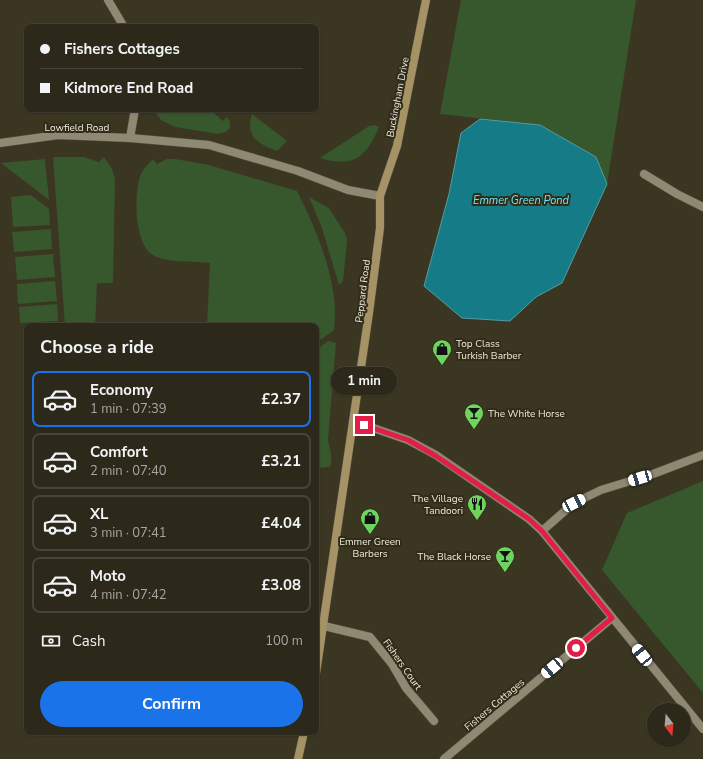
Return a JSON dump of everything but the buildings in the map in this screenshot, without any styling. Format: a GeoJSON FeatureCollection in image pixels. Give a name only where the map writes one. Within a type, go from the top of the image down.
{"type":"FeatureCollection","features":[{"type":"Feature","properties":{"kind":"main road","name":"Buckingham Drive"},"geometry":{"type":"LineString","coordinates":[[380,196],[398,146],[426,0]]}},
{"type":"Feature","properties":{"kind":"main road","name":"Peppard Road"},"geometry":{"type":"LineString","coordinates":[[319,644],[324,626],[347,475],[353,421],[380,228],[380,196]]}},
{"type":"Feature","properties":{"kind":"main road"},"geometry":{"type":"LineString","coordinates":[[298,759],[303,735]]}},
{"type":"Feature","properties":{"kind":"street"},"geometry":{"type":"LineString","coordinates":[[108,0],[122,24]]}},
{"type":"Feature","properties":{"kind":"street"},"geometry":{"type":"LineString","coordinates":[[134,112],[130,138],[209,145],[298,171],[348,190],[380,196]]}},
{"type":"Feature","properties":{"kind":"street","name":"Lowfield Road"},"geometry":{"type":"LineString","coordinates":[[0,143],[53,135],[130,138]]}},
{"type":"Feature","properties":{"kind":"street"},"geometry":{"type":"LineString","coordinates":[[644,174],[677,194],[703,207]]}},
{"type":"Feature","properties":{"kind":"street"},"geometry":{"type":"LineString","coordinates":[[353,421],[408,440],[436,456],[513,507],[542,531],[703,729]]}},
{"type":"Feature","properties":{"kind":"street"},"geometry":{"type":"LineString","coordinates":[[542,531],[574,503],[601,490],[653,474],[703,455]]}},
{"type":"Feature","properties":{"kind":"street","name":"Fishers Cottages"},"geometry":{"type":"LineString","coordinates":[[444,759],[612,618]]}},
{"type":"Feature","properties":{"kind":"street","name":"Fishers Court"},"geometry":{"type":"LineString","coordinates":[[324,626],[370,637],[392,664],[406,688],[434,721]]}},
{"type":"Feature","properties":{"kind":"green space"},"geometry":{"type":"Polygon","coordinates":[[[461,0],[636,0],[607,184],[596,157],[540,125],[440,114],[461,0]]]}},
{"type":"Feature","properties":{"kind":"green space"},"geometry":{"type":"Polygon","coordinates":[[[155,112],[212,112],[223,121],[227,117],[230,122],[230,128],[226,132],[218,134],[175,127],[161,120],[155,112]]]}},
{"type":"Feature","properties":{"kind":"green space"},"geometry":{"type":"Polygon","coordinates":[[[252,114],[287,141],[277,151],[264,146],[252,134],[250,122],[252,114]]]}},
{"type":"Feature","properties":{"kind":"green space"},"geometry":{"type":"Polygon","coordinates":[[[375,125],[379,127],[374,138],[369,146],[357,158],[350,161],[341,162],[320,158],[369,126],[375,125]]]}},
{"type":"Feature","properties":{"kind":"green space"},"geometry":{"type":"Polygon","coordinates":[[[53,157],[84,157],[99,162],[104,157],[112,169],[115,179],[113,283],[97,283],[95,323],[65,323],[53,157]]]}},
{"type":"Feature","properties":{"kind":"green space"},"geometry":{"type":"Polygon","coordinates":[[[45,159],[49,200],[1,163],[45,159]]]}},
{"type":"Feature","properties":{"kind":"green space"},"geometry":{"type":"Polygon","coordinates":[[[153,159],[157,164],[167,159],[175,159],[209,165],[297,191],[319,240],[330,276],[334,294],[334,330],[319,341],[319,323],[207,323],[210,263],[172,261],[158,258],[147,249],[142,241],[136,207],[140,177],[147,165],[153,159]]]}},
{"type":"Feature","properties":{"kind":"green space"},"geometry":{"type":"Polygon","coordinates":[[[31,195],[49,209],[50,225],[13,227],[11,197],[31,195]]]}},
{"type":"Feature","properties":{"kind":"green space"},"geometry":{"type":"Polygon","coordinates":[[[309,197],[329,208],[345,233],[347,240],[343,281],[339,285],[322,228],[309,197]]]}},
{"type":"Feature","properties":{"kind":"green space"},"geometry":{"type":"Polygon","coordinates":[[[51,229],[52,249],[14,252],[12,232],[51,229]]]}},
{"type":"Feature","properties":{"kind":"green space"},"geometry":{"type":"Polygon","coordinates":[[[53,254],[55,277],[17,280],[15,257],[53,254]]]}},
{"type":"Feature","properties":{"kind":"green space"},"geometry":{"type":"Polygon","coordinates":[[[55,281],[57,301],[18,304],[17,284],[55,281]]]}},
{"type":"Feature","properties":{"kind":"green space"},"geometry":{"type":"Polygon","coordinates":[[[57,304],[58,321],[20,323],[19,307],[57,304]]]}},
{"type":"Feature","properties":{"kind":"green space"},"geometry":{"type":"Polygon","coordinates":[[[328,341],[336,343],[328,440],[331,460],[330,467],[319,468],[319,348],[328,341]]]}},
{"type":"Feature","properties":{"kind":"green space"},"geometry":{"type":"Polygon","coordinates":[[[703,481],[703,693],[602,570],[627,513],[703,481]]]}},
{"type":"Feature","properties":{"kind":"water","name":"Emmer Green Pond"},"geometry":{"type":"Polygon","coordinates":[[[480,119],[540,125],[596,157],[607,184],[562,283],[536,297],[510,321],[462,318],[424,286],[449,194],[461,133],[480,119]]]}},
{"type":"Feature","properties":{"kind":"place","name":"Top Class Turkish Barber"},"geometry":{"type":"Point","coordinates":[442,366]}},
{"type":"Feature","properties":{"kind":"place","name":"The White Horse"},"geometry":{"type":"Point","coordinates":[474,430]}},
{"type":"Feature","properties":{"kind":"place","name":"The Village Tandoori"},"geometry":{"type":"Point","coordinates":[477,521]}},
{"type":"Feature","properties":{"kind":"place","name":"Emmer Green Barbers"},"geometry":{"type":"Point","coordinates":[370,535]}},
{"type":"Feature","properties":{"kind":"place","name":"The Black Horse"},"geometry":{"type":"Point","coordinates":[505,573]}},
{"type":"Feature","properties":{"kind":"route"},"geometry":{"type":"LineString","coordinates":[[364,425],[408,440],[436,456],[513,507],[542,531],[612,618],[576,648]]}}]}
